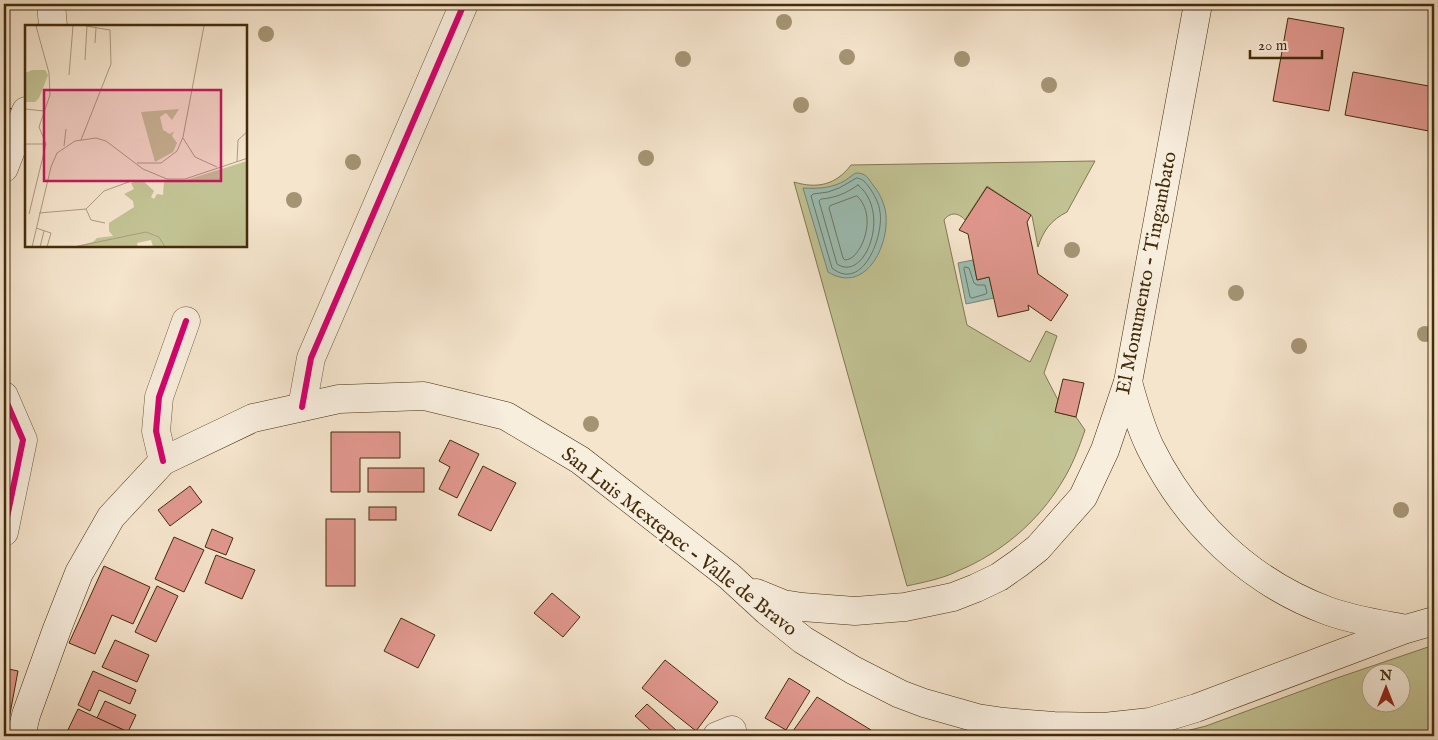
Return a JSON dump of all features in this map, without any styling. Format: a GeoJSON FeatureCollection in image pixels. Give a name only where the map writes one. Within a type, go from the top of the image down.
{"type":"FeatureCollection","features":[{"type":"Feature","properties":{"kind":"main road"},"geometry":{"type":"LineString","coordinates":[[51,4],[53,25]]}},
{"type":"Feature","properties":{"kind":"main road"},"geometry":{"type":"LineString","coordinates":[[302,407],[312,358],[464,4]]}},
{"type":"Feature","properties":{"kind":"main road","name":"El Monumento - Tingambato"},"geometry":{"type":"LineString","coordinates":[[729,576],[765,598],[783,604],[802,607],[855,610],[905,607],[928,602],[976,588],[992,581],[1019,563],[1038,548],[1083,497],[1105,450],[1128,382],[1198,4]]}},
{"type":"Feature","properties":{"kind":"main road"},"geometry":{"type":"LineString","coordinates":[[4,168],[25,114]]}},
{"type":"Feature","properties":{"kind":"main road"},"geometry":{"type":"LineString","coordinates":[[163,461],[156,431],[159,397],[186,321]]}},
{"type":"Feature","properties":{"kind":"main road"},"geometry":{"type":"LineString","coordinates":[[1128,382],[1137,414],[1150,446],[1165,475],[1205,529],[1227,550],[1250,569],[1274,585],[1301,599],[1357,620],[1406,629]]}},
{"type":"Feature","properties":{"kind":"main road"},"geometry":{"type":"LineString","coordinates":[[4,396],[14,440],[4,532]]}},
{"type":"Feature","properties":{"kind":"main road","name":"San Luis Mextepec - Valle de Bravo"},"geometry":{"type":"LineString","coordinates":[[22,736],[26,715],[79,573],[111,517],[163,461],[253,418],[339,399],[424,396],[506,416],[580,460],[729,576],[803,640],[853,670],[900,694],[977,718],[1054,726],[1104,727],[1150,722],[1196,708],[1406,629],[1434,621]]}},
{"type":"Feature","properties":{"kind":"green space"},"geometry":{"type":"Polygon","coordinates":[[[1095,161],[1067,212],[1048,226],[1038,247],[1032,216],[987,186],[965,220],[954,214],[949,215],[944,220],[967,325],[1030,362],[1046,331],[1057,336],[1044,373],[1058,400],[1055,412],[1076,417],[1085,430],[1075,457],[1062,482],[1042,510],[1017,535],[974,564],[946,576],[907,586],[794,182],[811,185],[826,184],[839,177],[851,165],[1095,161]]]}},
{"type":"Feature","properties":{"kind":"green space"},"geometry":{"type":"Polygon","coordinates":[[[1434,645],[1434,736],[1166,736],[1206,726],[1360,670],[1360,712],[1410,712],[1410,662],[1384,662],[1434,645]]]}},
{"type":"Feature","properties":{"kind":"water"},"geometry":{"type":"Polygon","coordinates":[[[856,173],[866,176],[881,197],[885,209],[885,236],[874,262],[865,271],[854,277],[842,277],[828,272],[803,188],[831,186],[841,183],[856,173]]]}},
{"type":"Feature","properties":{"kind":"water"},"geometry":{"type":"Polygon","coordinates":[[[973,260],[977,280],[989,277],[994,298],[966,304],[958,263],[973,260]]]}},
{"type":"Feature","properties":{"kind":"building"},"geometry":{"type":"Polygon","coordinates":[[[1288,18],[1344,28],[1329,111],[1273,101],[1288,18]]]}},
{"type":"Feature","properties":{"kind":"building"},"geometry":{"type":"Polygon","coordinates":[[[1353,72],[1434,87],[1434,132],[1345,115],[1353,72]]]}},
{"type":"Feature","properties":{"kind":"building"},"geometry":{"type":"Polygon","coordinates":[[[4,108],[21,109],[4,151],[4,108]]]}},
{"type":"Feature","properties":{"kind":"building"},"geometry":{"type":"Polygon","coordinates":[[[987,187],[1031,215],[1027,222],[1038,274],[1068,295],[1051,321],[1028,305],[1029,310],[998,317],[989,277],[977,280],[968,234],[959,230],[987,187]]]}},
{"type":"Feature","properties":{"kind":"building"},"geometry":{"type":"Polygon","coordinates":[[[1063,379],[1084,383],[1076,417],[1055,412],[1063,379]]]}},
{"type":"Feature","properties":{"kind":"building"},"geometry":{"type":"Polygon","coordinates":[[[331,432],[400,432],[400,458],[360,458],[360,492],[331,492],[331,432]]]}},
{"type":"Feature","properties":{"kind":"building"},"geometry":{"type":"Polygon","coordinates":[[[450,440],[479,454],[457,498],[439,489],[450,467],[439,461],[450,440]]]}},
{"type":"Feature","properties":{"kind":"building"},"geometry":{"type":"Polygon","coordinates":[[[483,466],[516,483],[491,531],[458,515],[483,466]]]}},
{"type":"Feature","properties":{"kind":"building"},"geometry":{"type":"Polygon","coordinates":[[[368,468],[424,468],[424,492],[368,492],[368,468]]]}},
{"type":"Feature","properties":{"kind":"building"},"geometry":{"type":"Polygon","coordinates":[[[190,486],[202,502],[170,526],[158,510],[190,486]]]}},
{"type":"Feature","properties":{"kind":"building"},"geometry":{"type":"Polygon","coordinates":[[[369,507],[396,507],[396,520],[369,520],[369,507]]]}},
{"type":"Feature","properties":{"kind":"building"},"geometry":{"type":"Polygon","coordinates":[[[326,519],[355,519],[355,586],[326,586],[326,519]]]}},
{"type":"Feature","properties":{"kind":"building"},"geometry":{"type":"Polygon","coordinates":[[[212,529],[233,538],[226,555],[205,547],[212,529]]]}},
{"type":"Feature","properties":{"kind":"building"},"geometry":{"type":"Polygon","coordinates":[[[174,537],[204,550],[184,592],[155,579],[174,537]]]}},
{"type":"Feature","properties":{"kind":"building"},"geometry":{"type":"Polygon","coordinates":[[[216,555],[255,570],[242,599],[205,583],[216,555]]]}},
{"type":"Feature","properties":{"kind":"building"},"geometry":{"type":"Polygon","coordinates":[[[104,566],[150,587],[133,624],[112,615],[95,654],[69,643],[104,566]]]}},
{"type":"Feature","properties":{"kind":"building"},"geometry":{"type":"Polygon","coordinates":[[[157,586],[178,596],[156,642],[135,632],[157,586]]]}},
{"type":"Feature","properties":{"kind":"building"},"geometry":{"type":"Polygon","coordinates":[[[552,593],[580,617],[563,637],[534,613],[552,593]]]}},
{"type":"Feature","properties":{"kind":"building"},"geometry":{"type":"Polygon","coordinates":[[[401,618],[435,635],[418,668],[384,651],[401,618]]]}},
{"type":"Feature","properties":{"kind":"building"},"geometry":{"type":"Polygon","coordinates":[[[115,640],[149,655],[137,682],[102,667],[115,640]]]}},
{"type":"Feature","properties":{"kind":"building"},"geometry":{"type":"Polygon","coordinates":[[[665,660],[718,702],[696,731],[642,688],[665,660]]]}},
{"type":"Feature","properties":{"kind":"building"},"geometry":{"type":"Polygon","coordinates":[[[4,668],[18,671],[6,735],[4,734],[4,668]]]}},
{"type":"Feature","properties":{"kind":"building"},"geometry":{"type":"Polygon","coordinates":[[[93,671],[136,690],[130,704],[99,690],[90,711],[78,705],[93,671]]]}},
{"type":"Feature","properties":{"kind":"building"},"geometry":{"type":"Polygon","coordinates":[[[789,678],[810,691],[786,730],[765,718],[789,678]]]}},
{"type":"Feature","properties":{"kind":"building"},"geometry":{"type":"Polygon","coordinates":[[[817,697],[871,730],[868,736],[796,736],[793,731],[817,697]]]}},
{"type":"Feature","properties":{"kind":"building"},"geometry":{"type":"Polygon","coordinates":[[[105,701],[136,715],[128,732],[97,718],[105,701]]]}},
{"type":"Feature","properties":{"kind":"building"},"geometry":{"type":"Polygon","coordinates":[[[647,704],[677,731],[672,736],[657,736],[635,716],[647,704]]]}},
{"type":"Feature","properties":{"kind":"building"},"geometry":{"type":"Polygon","coordinates":[[[78,709],[131,733],[130,736],[65,736],[78,709]]]}},
{"type":"Feature","properties":{"kind":"cycle path"},"geometry":{"type":"LineString","coordinates":[[302,407],[311,358],[464,4]]}},
{"type":"Feature","properties":{"kind":"cycle path"},"geometry":{"type":"LineString","coordinates":[[163,461],[156,431],[159,397],[186,321]]}},
{"type":"Feature","properties":{"kind":"cycle path"},"geometry":{"type":"LineString","coordinates":[[4,396],[23,440],[4,532]]}}]}
